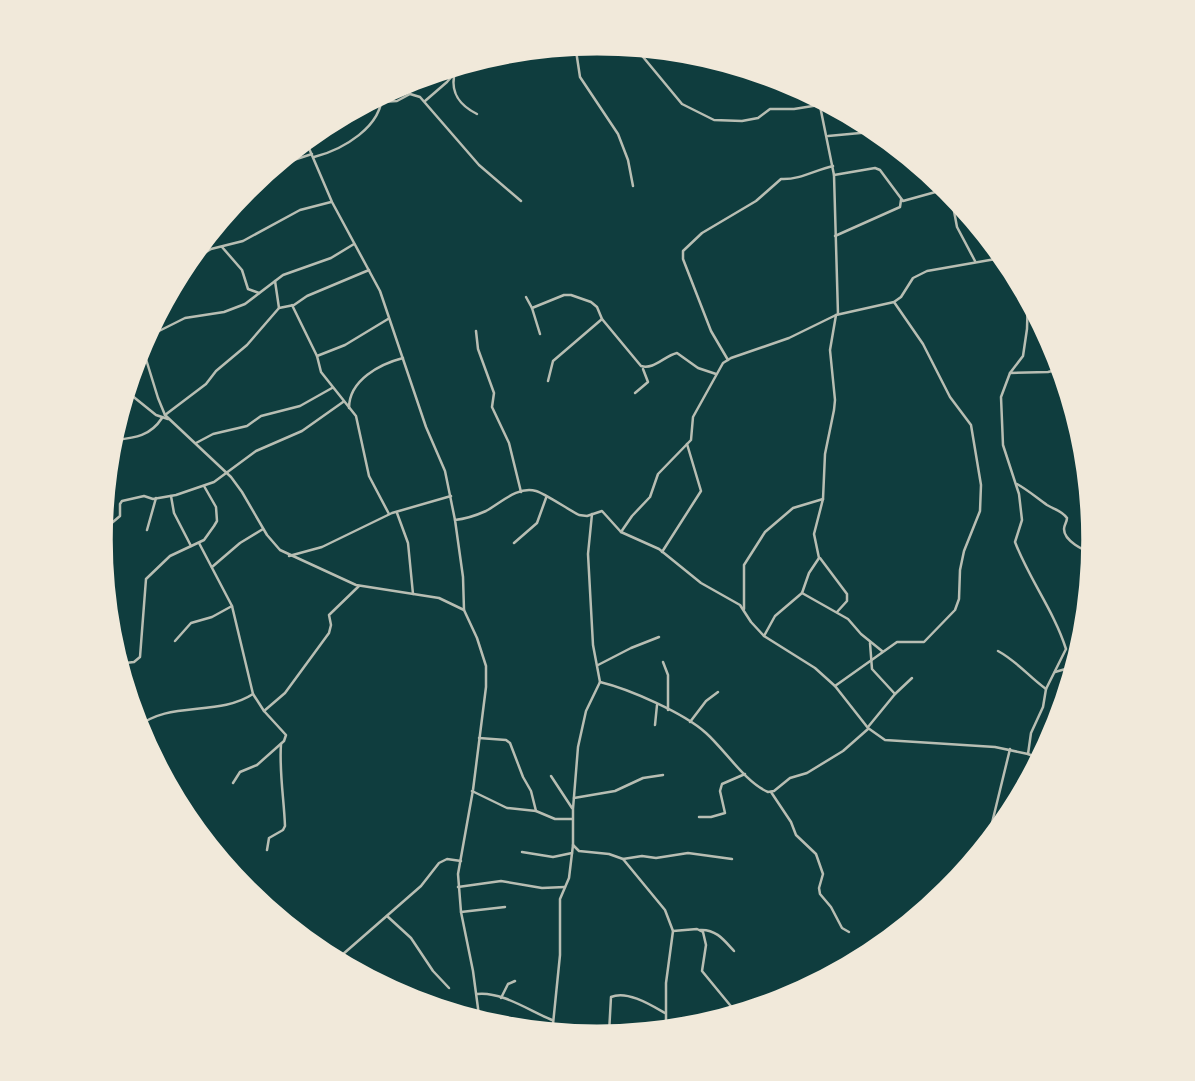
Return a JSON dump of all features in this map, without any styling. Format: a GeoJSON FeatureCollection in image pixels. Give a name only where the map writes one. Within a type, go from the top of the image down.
{"type":"FeatureCollection","features":[{"type":"Feature","properties":{"kind":"street"},"geometry":{"type":"LineString","coordinates":[[577,55],[580,78],[618,134],[628,160],[633,186]]}},
{"type":"Feature","properties":{"kind":"street"},"geometry":{"type":"LineString","coordinates":[[642,56],[682,104],[715,120],[742,121],[758,118],[770,109],[816,106]]}},
{"type":"Feature","properties":{"kind":"street"},"geometry":{"type":"LineString","coordinates":[[454,76],[456,96],[465,107],[477,114]]}},
{"type":"Feature","properties":{"kind":"street"},"geometry":{"type":"LineString","coordinates":[[425,101],[452,77]]}},
{"type":"Feature","properties":{"kind":"street"},"geometry":{"type":"LineString","coordinates":[[387,102],[397,101],[410,94],[425,101],[473,159],[521,201]]}},
{"type":"Feature","properties":{"kind":"street"},"geometry":{"type":"LineString","coordinates":[[294,160],[326,153],[366,131],[379,106]]}},
{"type":"Feature","properties":{"kind":"street"},"geometry":{"type":"LineString","coordinates":[[820,108],[834,175],[837,315],[830,350],[835,400],[825,454],[823,499],[814,534],[819,558],[847,594],[847,601],[838,612]]}},
{"type":"Feature","properties":{"kind":"street"},"geometry":{"type":"LineString","coordinates":[[827,136],[863,133]]}},
{"type":"Feature","properties":{"kind":"street"},"geometry":{"type":"LineString","coordinates":[[310,149],[332,202],[380,291],[445,471],[452,496],[463,577],[464,610],[486,666],[479,738],[458,887],[479,1012]]}},
{"type":"Feature","properties":{"kind":"street"},"geometry":{"type":"LineString","coordinates":[[728,360],[711,331],[683,259],[683,251],[698,236],[756,201],[781,179],[796,179],[818,169],[833,166]]}},
{"type":"Feature","properties":{"kind":"street"},"geometry":{"type":"LineString","coordinates":[[834,175],[868,167],[875,168],[880,170],[901,201],[900,207],[891,212],[835,236]]}},
{"type":"Feature","properties":{"kind":"street"},"geometry":{"type":"LineString","coordinates":[[901,201],[936,192]]}},
{"type":"Feature","properties":{"kind":"street"},"geometry":{"type":"LineString","coordinates":[[206,252],[243,241],[300,210],[332,202]]}},
{"type":"Feature","properties":{"kind":"street"},"geometry":{"type":"LineString","coordinates":[[954,210],[957,227],[975,262]]}},
{"type":"Feature","properties":{"kind":"street"},"geometry":{"type":"LineString","coordinates":[[158,332],[178,320],[224,312],[244,304],[291,272],[331,258],[354,244]]}},
{"type":"Feature","properties":{"kind":"street"},"geometry":{"type":"LineString","coordinates":[[222,247],[242,270],[248,289],[261,293]]}},
{"type":"Feature","properties":{"kind":"street"},"geometry":{"type":"LineString","coordinates":[[621,532],[650,497],[658,474],[691,439],[693,417],[716,374],[728,360],[789,338],[837,315],[894,302],[901,297],[909,282],[920,274],[994,259]]}},
{"type":"Feature","properties":{"kind":"street"},"geometry":{"type":"LineString","coordinates":[[123,439],[143,436],[149,432],[247,345],[279,308],[292,306],[306,296],[369,270]]}},
{"type":"Feature","properties":{"kind":"street"},"geometry":{"type":"LineString","coordinates":[[275,281],[279,308]]}},
{"type":"Feature","properties":{"kind":"street"},"geometry":{"type":"LineString","coordinates":[[532,308],[547,304],[557,297],[571,295],[591,302],[643,368],[648,382],[635,393]]}},
{"type":"Feature","properties":{"kind":"street"},"geometry":{"type":"LineString","coordinates":[[526,297],[540,334]]}},
{"type":"Feature","properties":{"kind":"street"},"geometry":{"type":"LineString","coordinates":[[835,686],[881,651],[901,641],[924,642],[953,614],[959,599],[964,551],[981,511],[971,425],[950,397],[923,344],[894,302]]}},
{"type":"Feature","properties":{"kind":"street"},"geometry":{"type":"LineString","coordinates":[[292,306],[317,356],[320,370],[356,416],[372,483],[388,514]]}},
{"type":"Feature","properties":{"kind":"street"},"geometry":{"type":"LineString","coordinates":[[1027,313],[1023,356],[1010,373],[1001,397],[1003,445],[1015,483],[1022,520],[1015,542],[1066,649],[1046,689],[1043,707],[1031,733],[1028,754]]}},
{"type":"Feature","properties":{"kind":"street"},"geometry":{"type":"LineString","coordinates":[[317,356],[345,345],[388,318]]}},
{"type":"Feature","properties":{"kind":"street"},"geometry":{"type":"LineString","coordinates":[[548,381],[553,361],[602,319]]}},
{"type":"Feature","properties":{"kind":"street"},"geometry":{"type":"LineString","coordinates":[[476,331],[478,349],[494,395],[492,407],[509,443],[521,492]]}},
{"type":"Feature","properties":{"kind":"street"},"geometry":{"type":"LineString","coordinates":[[643,368],[677,354],[698,368],[716,374]]}},
{"type":"Feature","properties":{"kind":"street"},"geometry":{"type":"LineString","coordinates":[[147,358],[164,416]]}},
{"type":"Feature","properties":{"kind":"street"},"geometry":{"type":"LineString","coordinates":[[349,408],[350,397],[366,374],[384,363],[403,358]]}},
{"type":"Feature","properties":{"kind":"street"},"geometry":{"type":"LineString","coordinates":[[1010,373],[1053,371]]}},
{"type":"Feature","properties":{"kind":"street"},"geometry":{"type":"LineString","coordinates":[[195,443],[213,434],[247,426],[261,416],[294,408],[332,388]]}},
{"type":"Feature","properties":{"kind":"street"},"geometry":{"type":"LineString","coordinates":[[134,396],[169,420],[227,472],[272,543],[289,556],[359,586],[439,598],[464,610]]}},
{"type":"Feature","properties":{"kind":"street"},"geometry":{"type":"LineString","coordinates":[[112,523],[120,516],[122,501],[144,496],[171,496],[205,486],[256,451],[302,431],[343,402]]}},
{"type":"Feature","properties":{"kind":"street"},"geometry":{"type":"LineString","coordinates":[[662,552],[700,493],[687,444]]}},
{"type":"Feature","properties":{"kind":"street"},"geometry":{"type":"LineString","coordinates":[[1015,483],[1061,511],[1067,518],[1064,531],[1066,535],[1084,550]]}},
{"type":"Feature","properties":{"kind":"street"},"geometry":{"type":"LineString","coordinates":[[127,663],[140,657],[146,579],[170,556],[199,543],[217,521],[215,503],[205,486]]}},
{"type":"Feature","properties":{"kind":"street"},"geometry":{"type":"LineString","coordinates":[[455,520],[485,511],[497,502],[521,492],[537,491],[579,515],[602,511],[621,532],[662,552],[701,583],[737,603],[764,636],[815,668],[835,686],[868,727],[889,741],[1010,749],[1034,756]]}},
{"type":"Feature","properties":{"kind":"street"},"geometry":{"type":"LineString","coordinates":[[171,496],[174,513],[191,546]]}},
{"type":"Feature","properties":{"kind":"street"},"geometry":{"type":"LineString","coordinates":[[289,556],[322,547],[388,514],[452,496]]}},
{"type":"Feature","properties":{"kind":"street"},"geometry":{"type":"LineString","coordinates":[[147,530],[156,498]]}},
{"type":"Feature","properties":{"kind":"street"},"geometry":{"type":"LineString","coordinates":[[514,543],[537,523],[546,498]]}},
{"type":"Feature","properties":{"kind":"street"},"geometry":{"type":"LineString","coordinates":[[744,609],[744,565],[765,532],[793,508],[823,499]]}},
{"type":"Feature","properties":{"kind":"street"},"geometry":{"type":"LineString","coordinates":[[397,512],[408,543],[414,594]]}},
{"type":"Feature","properties":{"kind":"street"},"geometry":{"type":"LineString","coordinates":[[553,1025],[560,955],[560,899],[569,878],[573,845],[579,740],[586,711],[600,682],[593,645],[588,554],[592,514]]}},
{"type":"Feature","properties":{"kind":"street"},"geometry":{"type":"LineString","coordinates":[[212,566],[240,543],[263,529]]}},
{"type":"Feature","properties":{"kind":"street"},"geometry":{"type":"LineString","coordinates":[[199,543],[232,606],[253,694],[264,711],[285,733],[286,738],[257,765],[240,772],[233,783]]}},
{"type":"Feature","properties":{"kind":"street"},"geometry":{"type":"LineString","coordinates":[[764,636],[775,617],[802,593],[809,573],[819,558]]}},
{"type":"Feature","properties":{"kind":"street"},"geometry":{"type":"LineString","coordinates":[[264,711],[280,698],[329,633],[329,615],[359,586]]}},
{"type":"Feature","properties":{"kind":"street"},"geometry":{"type":"LineString","coordinates":[[802,593],[848,619],[881,651]]}},
{"type":"Feature","properties":{"kind":"street"},"geometry":{"type":"LineString","coordinates":[[175,641],[191,623],[212,617],[232,606]]}},
{"type":"Feature","properties":{"kind":"street"},"geometry":{"type":"LineString","coordinates":[[597,666],[659,637]]}},
{"type":"Feature","properties":{"kind":"street"},"geometry":{"type":"LineString","coordinates":[[870,643],[870,661],[877,676],[895,694]]}},
{"type":"Feature","properties":{"kind":"street"},"geometry":{"type":"LineString","coordinates":[[998,651],[1017,661],[1046,689]]}},
{"type":"Feature","properties":{"kind":"street"},"geometry":{"type":"LineString","coordinates":[[663,662],[667,675],[668,710]]}},
{"type":"Feature","properties":{"kind":"street"},"geometry":{"type":"LineString","coordinates":[[1055,672],[1066,669]]}},
{"type":"Feature","properties":{"kind":"street"},"geometry":{"type":"LineString","coordinates":[[771,792],[790,778],[804,775],[844,751],[912,678]]}},
{"type":"Feature","properties":{"kind":"street"},"geometry":{"type":"LineString","coordinates":[[600,682],[620,687],[704,731],[759,787],[771,792],[791,822],[796,835],[816,854],[823,874],[819,891],[842,928],[849,932]]}},
{"type":"Feature","properties":{"kind":"street"},"geometry":{"type":"LineString","coordinates":[[690,722],[706,701],[718,692]]}},
{"type":"Feature","properties":{"kind":"street"},"geometry":{"type":"LineString","coordinates":[[146,720],[151,716],[234,704],[253,694]]}},
{"type":"Feature","properties":{"kind":"street"},"geometry":{"type":"LineString","coordinates":[[655,724],[657,705]]}},
{"type":"Feature","properties":{"kind":"street"},"geometry":{"type":"LineString","coordinates":[[479,738],[506,740],[510,743],[530,788],[536,811]]}},
{"type":"Feature","properties":{"kind":"street"},"geometry":{"type":"LineString","coordinates":[[267,850],[269,838],[285,826],[283,780],[279,762],[281,744]]}},
{"type":"Feature","properties":{"kind":"street"},"geometry":{"type":"LineString","coordinates":[[992,823],[1010,749]]}},
{"type":"Feature","properties":{"kind":"street"},"geometry":{"type":"LineString","coordinates":[[699,817],[725,813],[720,791],[722,784],[745,774]]}},
{"type":"Feature","properties":{"kind":"street"},"geometry":{"type":"LineString","coordinates":[[574,798],[615,791],[643,778],[663,775]]}},
{"type":"Feature","properties":{"kind":"street"},"geometry":{"type":"LineString","coordinates":[[551,776],[573,809]]}},
{"type":"Feature","properties":{"kind":"street"},"geometry":{"type":"LineString","coordinates":[[472,791],[507,808],[573,819]]}},
{"type":"Feature","properties":{"kind":"street"},"geometry":{"type":"LineString","coordinates":[[573,845],[579,851],[608,854],[623,859],[688,853],[732,859]]}},
{"type":"Feature","properties":{"kind":"street"},"geometry":{"type":"LineString","coordinates":[[522,852],[553,858],[572,853]]}},
{"type":"Feature","properties":{"kind":"street"},"geometry":{"type":"LineString","coordinates":[[342,955],[428,879],[439,863],[447,859],[461,861]]}},
{"type":"Feature","properties":{"kind":"street"},"geometry":{"type":"LineString","coordinates":[[623,859],[666,910],[673,932],[666,983],[665,1022]]}},
{"type":"Feature","properties":{"kind":"street"},"geometry":{"type":"LineString","coordinates":[[458,887],[501,881],[542,888],[565,887]]}},
{"type":"Feature","properties":{"kind":"street"},"geometry":{"type":"LineString","coordinates":[[461,912],[505,907]]}},
{"type":"Feature","properties":{"kind":"street"},"geometry":{"type":"LineString","coordinates":[[387,916],[411,938],[433,971],[449,988]]}},
{"type":"Feature","properties":{"kind":"street"},"geometry":{"type":"LineString","coordinates":[[700,930],[706,945],[702,971],[733,1007]]}},
{"type":"Feature","properties":{"kind":"street"},"geometry":{"type":"LineString","coordinates":[[673,932],[711,930],[734,951]]}},
{"type":"Feature","properties":{"kind":"street"},"geometry":{"type":"LineString","coordinates":[[501,998],[508,984],[515,981]]}},
{"type":"Feature","properties":{"kind":"street"},"geometry":{"type":"LineString","coordinates":[[477,994],[501,998],[553,1021]]}},
{"type":"Feature","properties":{"kind":"street"},"geometry":{"type":"LineString","coordinates":[[608,1027],[609,1003],[615,995],[625,996],[665,1013]]}}]}
